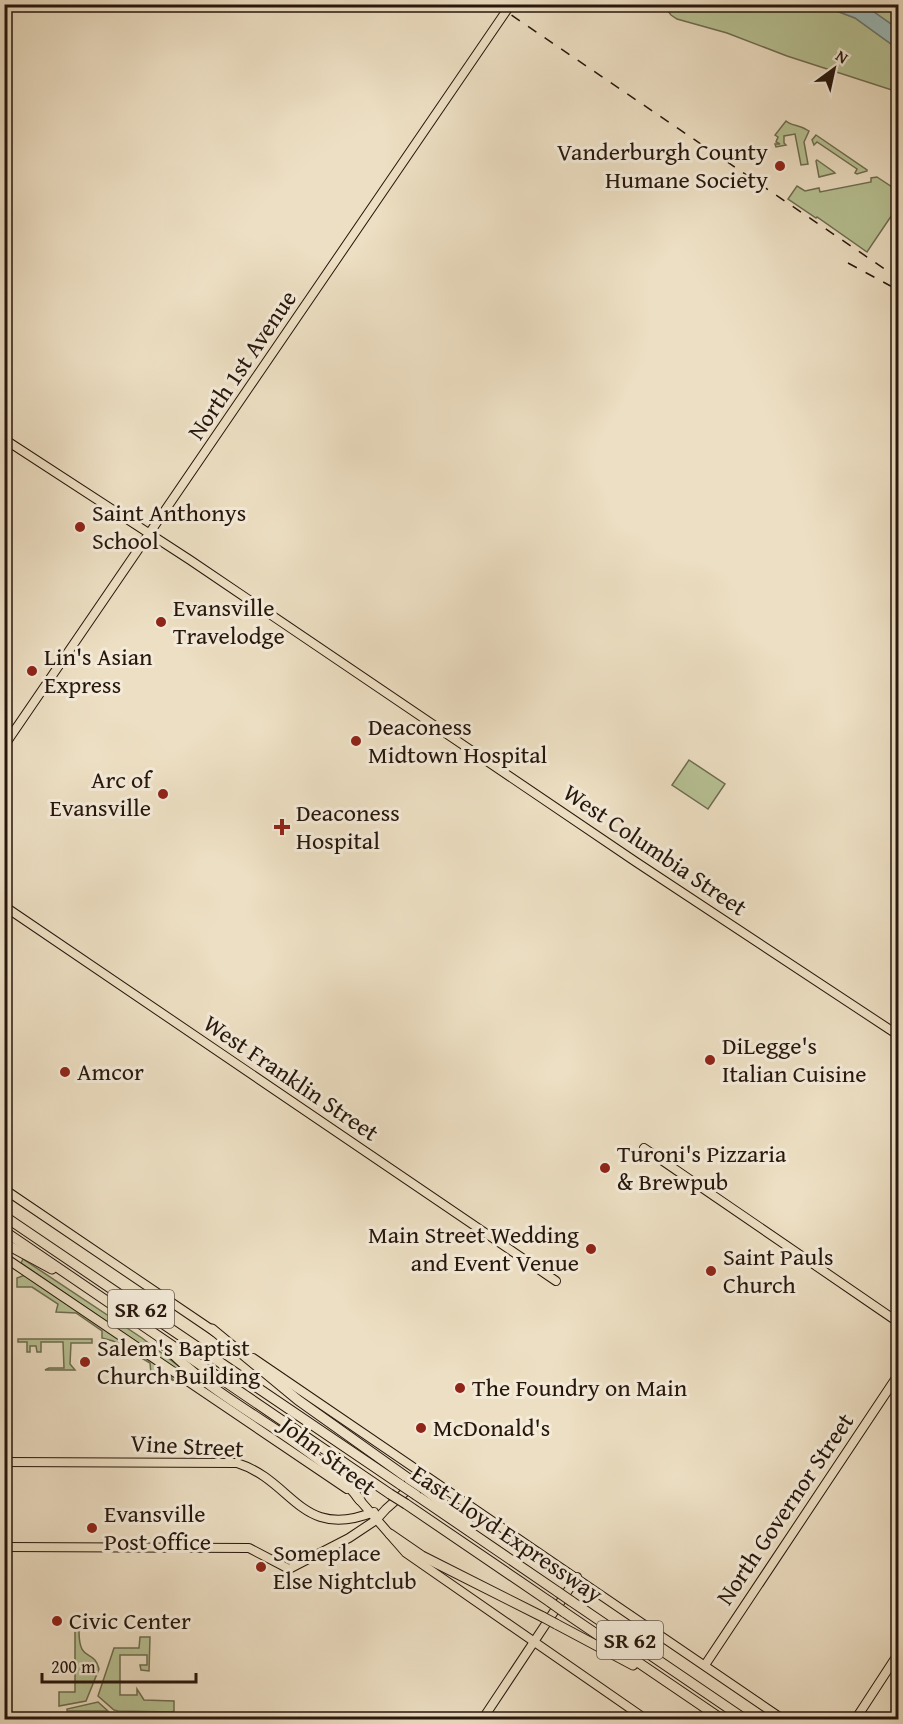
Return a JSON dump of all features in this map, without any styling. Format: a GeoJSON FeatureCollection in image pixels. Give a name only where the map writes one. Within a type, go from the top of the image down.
{"type":"FeatureCollection","features":[{"type":"Feature","properties":{"kind":"highway","name":"East Lloyd Expressway"},"geometry":{"type":"LineString","coordinates":[[4,1216],[246,1380],[420,1492],[558,1592],[746,1719]]}},
{"type":"Feature","properties":{"kind":"highway"},"geometry":{"type":"LineString","coordinates":[[4,1232],[11,1243]]}},
{"type":"Feature","properties":{"kind":"highway","name":"SR 62"},"geometry":{"type":"LineString","coordinates":[[11,1243],[73,1278],[150,1330]]}},
{"type":"Feature","properties":{"kind":"highway"},"geometry":{"type":"LineString","coordinates":[[212,1329],[298,1400],[405,1482]]}},
{"type":"Feature","properties":{"kind":"highway"},"geometry":{"type":"LineString","coordinates":[[150,1330],[180,1361],[348,1483],[360,1500]]}},
{"type":"Feature","properties":{"kind":"highway","name":"East Lloyd Expressway"},"geometry":{"type":"LineString","coordinates":[[150,1330],[723,1719]]}},
{"type":"Feature","properties":{"kind":"highway"},"geometry":{"type":"LineString","coordinates":[[390,1534],[422,1556],[676,1688]]}},
{"type":"Feature","properties":{"kind":"main road"},"geometry":{"type":"LineString","coordinates":[[4,10],[8,4]]}},
{"type":"Feature","properties":{"kind":"main road","name":"North 1st Avenue"},"geometry":{"type":"LineString","coordinates":[[4,746],[511,4]]}},
{"type":"Feature","properties":{"kind":"main road","name":"West Columbia Street"},"geometry":{"type":"LineString","coordinates":[[4,440],[148,533],[636,862],[898,1035]]}},
{"type":"Feature","properties":{"kind":"main road","name":"West Franklin Street"},"geometry":{"type":"LineString","coordinates":[[4,906],[556,1281]]}},
{"type":"Feature","properties":{"kind":"main road"},"geometry":{"type":"LineString","coordinates":[[644,1148],[898,1322]]}},
{"type":"Feature","properties":{"kind":"main road"},"geometry":{"type":"LineString","coordinates":[[4,1189],[784,1719]]}},
{"type":"Feature","properties":{"kind":"main road","name":"John Street"},"geometry":{"type":"LineString","coordinates":[[4,1257],[344,1486],[360,1500],[411,1557],[647,1719]]}},
{"type":"Feature","properties":{"kind":"main road","name":"North Governor Street"},"geometry":{"type":"LineString","coordinates":[[705,1665],[898,1375]]}},
{"type":"Feature","properties":{"kind":"main road","name":"Vine Street"},"geometry":{"type":"LineString","coordinates":[[8,1462],[237,1463],[268,1478],[298,1506],[314,1515],[346,1520],[374,1517],[425,1474]]}},
{"type":"Feature","properties":{"kind":"main road"},"geometry":{"type":"LineString","coordinates":[[4,1546],[249,1548],[289,1569],[349,1538],[374,1517]]}},
{"type":"Feature","properties":{"kind":"main road"},"geometry":{"type":"LineString","coordinates":[[482,1719],[577,1577]]}},
{"type":"Feature","properties":{"kind":"main road"},"geometry":{"type":"LineString","coordinates":[[855,1719],[898,1654]]}},
{"type":"Feature","properties":{"kind":"green space"},"geometry":{"type":"Polygon","coordinates":[[[663,5],[821,5],[855,18],[898,49],[898,92],[787,56],[727,33],[677,19],[663,5]]]}},
{"type":"Feature","properties":{"kind":"green space"},"geometry":{"type":"Polygon","coordinates":[[[864,5],[898,5],[898,29],[864,5]]]}},
{"type":"Feature","properties":{"kind":"green space"},"geometry":{"type":"Polygon","coordinates":[[[786,121],[809,131],[804,142],[808,164],[801,165],[795,134],[784,136],[786,145],[776,147],[775,144],[780,144],[776,142],[778,137],[775,135],[786,121]]]}},
{"type":"Feature","properties":{"kind":"green space"},"geometry":{"type":"Polygon","coordinates":[[[816,135],[867,171],[857,174],[855,173],[857,169],[817,142],[814,145],[812,140],[816,135]]]}},
{"type":"Feature","properties":{"kind":"green space"},"geometry":{"type":"Polygon","coordinates":[[[817,160],[835,173],[819,177],[817,160]]]}},
{"type":"Feature","properties":{"kind":"green space"},"geometry":{"type":"Polygon","coordinates":[[[877,177],[898,191],[898,206],[867,252],[788,199],[797,186],[805,191],[819,188],[820,192],[871,182],[871,178],[877,177]]]}},
{"type":"Feature","properties":{"kind":"green space"},"geometry":{"type":"Polygon","coordinates":[[[689,760],[725,784],[708,809],[672,785],[689,760]]]}},
{"type":"Feature","properties":{"kind":"green space"},"geometry":{"type":"Polygon","coordinates":[[[23,1259],[142,1338],[193,1377],[191,1379],[21,1263],[23,1259]]]}},
{"type":"Feature","properties":{"kind":"green space"},"geometry":{"type":"Polygon","coordinates":[[[25,1275],[167,1370],[174,1381],[162,1374],[151,1374],[150,1363],[113,1341],[102,1338],[102,1331],[76,1313],[56,1312],[58,1304],[32,1287],[17,1287],[17,1278],[25,1275]]]}},
{"type":"Feature","properties":{"kind":"green space"},"geometry":{"type":"Polygon","coordinates":[[[18,1339],[92,1339],[92,1343],[71,1343],[70,1364],[75,1370],[45,1370],[64,1368],[63,1342],[41,1342],[41,1352],[37,1352],[36,1346],[30,1346],[30,1352],[27,1352],[27,1342],[18,1342],[18,1339]]]}},
{"type":"Feature","properties":{"kind":"green space"},"geometry":{"type":"Polygon","coordinates":[[[75,1631],[79,1631],[81,1648],[94,1659],[99,1669],[86,1701],[59,1706],[59,1692],[75,1692],[75,1631]]]}},
{"type":"Feature","properties":{"kind":"green space"},"geometry":{"type":"Polygon","coordinates":[[[140,1637],[150,1637],[149,1671],[141,1670],[140,1665],[147,1665],[147,1655],[120,1655],[120,1695],[137,1695],[137,1689],[144,1700],[174,1701],[172,1712],[118,1711],[98,1696],[114,1648],[139,1648],[140,1637]]]}},
{"type":"Feature","properties":{"kind":"green space"},"geometry":{"type":"Polygon","coordinates":[[[98,1702],[108,1711],[67,1711],[67,1709],[98,1702]]]}},
{"type":"Feature","properties":{"kind":"water"},"geometry":{"type":"Polygon","coordinates":[[[821,5],[864,5],[898,29],[898,49],[855,18],[821,5]]]}},
{"type":"Feature","properties":{"kind":"railway"},"geometry":{"type":"LineString","coordinates":[[495,4],[898,278]]}},
{"type":"Feature","properties":{"kind":"railway"},"geometry":{"type":"LineString","coordinates":[[848,263],[898,290]]}},
{"type":"Feature","properties":{"kind":"place","name":"Vanderburgh County Humane Society"},"geometry":{"type":"Point","coordinates":[780,166]}},
{"type":"Feature","properties":{"kind":"place","name":"Saint Anthonys School"},"geometry":{"type":"Point","coordinates":[80,527]}},
{"type":"Feature","properties":{"kind":"place","name":"Evansville Travelodge"},"geometry":{"type":"Point","coordinates":[161,622]}},
{"type":"Feature","properties":{"kind":"place","name":"Lin's Asian Express"},"geometry":{"type":"Point","coordinates":[32,671]}},
{"type":"Feature","properties":{"kind":"place","name":"Deaconess Midtown Hospital"},"geometry":{"type":"Point","coordinates":[356,741]}},
{"type":"Feature","properties":{"kind":"place","name":"Arc of Evansville"},"geometry":{"type":"Point","coordinates":[163,794]}},
{"type":"Feature","properties":{"kind":"place","name":"Deaconess Hospital"},"geometry":{"type":"Point","coordinates":[282,827]}},
{"type":"Feature","properties":{"kind":"place","name":"DiLegge's Italian Cuisine"},"geometry":{"type":"Point","coordinates":[710,1060]}},
{"type":"Feature","properties":{"kind":"place","name":"Amcor"},"geometry":{"type":"Point","coordinates":[65,1072]}},
{"type":"Feature","properties":{"kind":"place","name":"Turoni's Pizzaria & Brewpub"},"geometry":{"type":"Point","coordinates":[605,1168]}},
{"type":"Feature","properties":{"kind":"place","name":"Main Street Wedding and Event Venue"},"geometry":{"type":"Point","coordinates":[591,1249]}},
{"type":"Feature","properties":{"kind":"place","name":"Saint Pauls Church"},"geometry":{"type":"Point","coordinates":[711,1271]}},
{"type":"Feature","properties":{"kind":"place","name":"Salem's Baptist Church Building"},"geometry":{"type":"Point","coordinates":[85,1362]}},
{"type":"Feature","properties":{"kind":"place","name":"The Foundry on Main"},"geometry":{"type":"Point","coordinates":[460,1388]}},
{"type":"Feature","properties":{"kind":"place","name":"McDonald's"},"geometry":{"type":"Point","coordinates":[421,1428]}},
{"type":"Feature","properties":{"kind":"place","name":"Evansville Post Office"},"geometry":{"type":"Point","coordinates":[92,1528]}},
{"type":"Feature","properties":{"kind":"place","name":"Someplace Else Nightclub"},"geometry":{"type":"Point","coordinates":[261,1567]}},
{"type":"Feature","properties":{"kind":"place","name":"Civic Center"},"geometry":{"type":"Point","coordinates":[57,1621]}}]}
